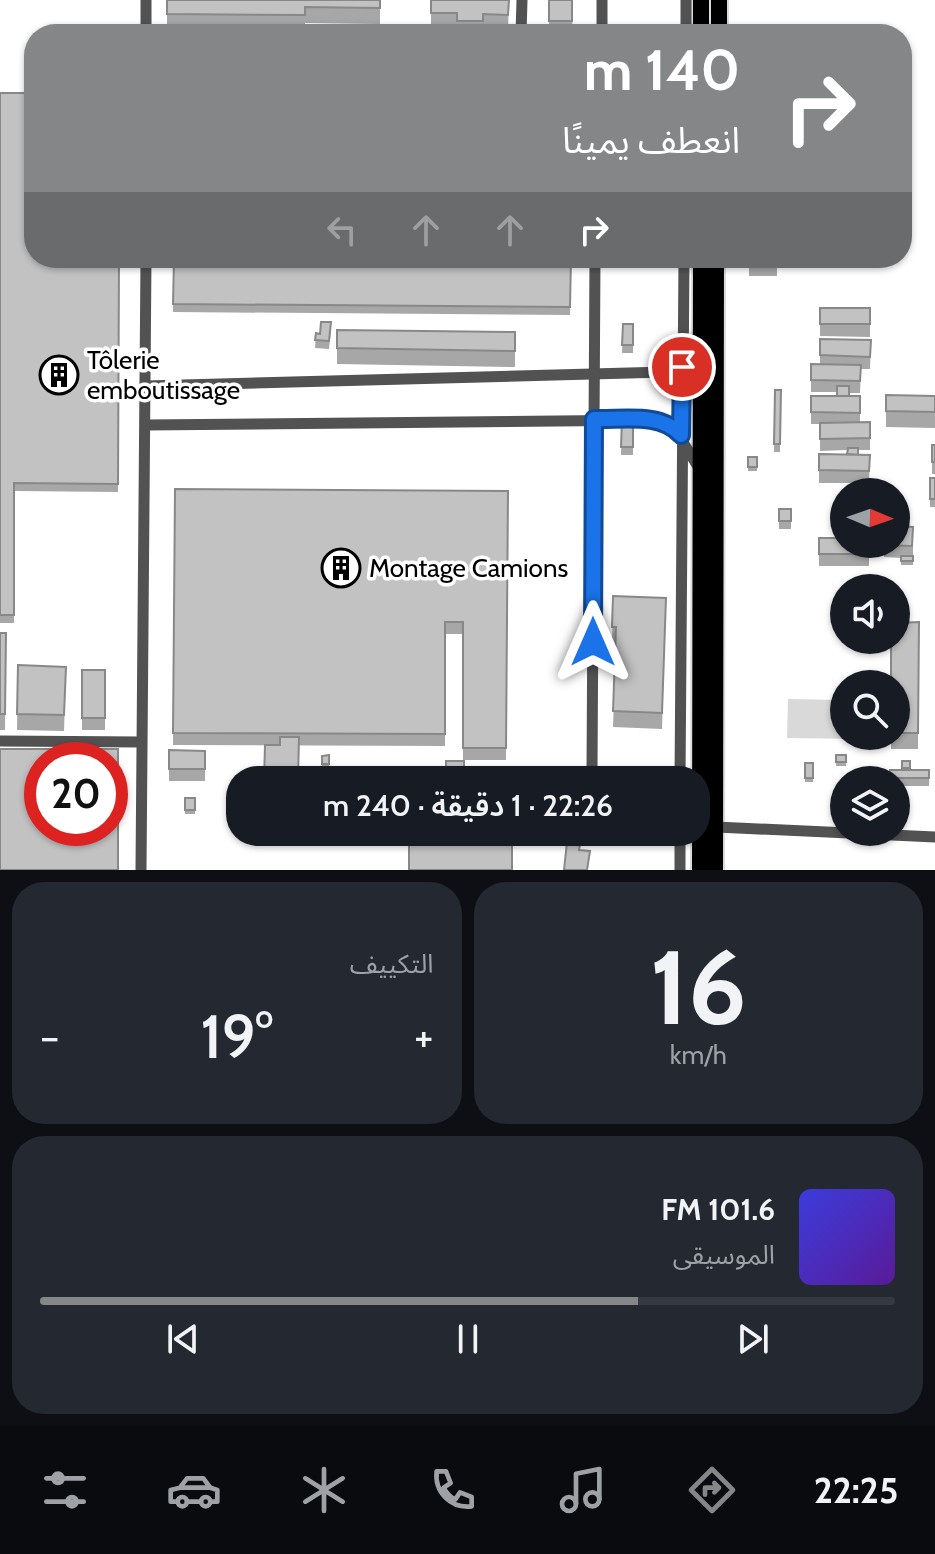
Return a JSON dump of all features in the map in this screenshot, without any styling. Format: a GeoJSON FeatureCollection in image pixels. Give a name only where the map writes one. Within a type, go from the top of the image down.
{"type":"FeatureCollection","features":[{"type":"Feature","properties":{"kind":"highway"},"geometry":{"type":"LineString","coordinates":[[701,0],[701,24]]}},
{"type":"Feature","properties":{"kind":"highway"},"geometry":{"type":"LineString","coordinates":[[719,0],[719,24]]}},
{"type":"Feature","properties":{"kind":"highway"},"geometry":{"type":"LineString","coordinates":[[700,870],[701,268]]}},
{"type":"Feature","properties":{"kind":"highway"},"geometry":{"type":"LineString","coordinates":[[715,870],[716,268]]}},
{"type":"Feature","properties":{"kind":"street"},"geometry":{"type":"LineString","coordinates":[[146,0],[146,24]]}},
{"type":"Feature","properties":{"kind":"street"},"geometry":{"type":"LineString","coordinates":[[521,24],[522,0]]}},
{"type":"Feature","properties":{"kind":"street"},"geometry":{"type":"LineString","coordinates":[[602,0],[602,24]]}},
{"type":"Feature","properties":{"kind":"street"},"geometry":{"type":"LineString","coordinates":[[686,0],[686,24]]}},
{"type":"Feature","properties":{"kind":"street"},"geometry":{"type":"LineString","coordinates":[[141,870],[146,268]]}},
{"type":"Feature","properties":{"kind":"street"},"geometry":{"type":"LineString","coordinates":[[592,766],[595,268]]}},
{"type":"Feature","properties":{"kind":"street"},"geometry":{"type":"LineString","coordinates":[[680,766],[684,268]]}},
{"type":"Feature","properties":{"kind":"street"},"geometry":{"type":"LineString","coordinates":[[146,386],[666,372],[682,367],[701,330]]}},
{"type":"Feature","properties":{"kind":"street"},"geometry":{"type":"LineString","coordinates":[[146,425],[655,420],[671,423],[701,471]]}},
{"type":"Feature","properties":{"kind":"street"},"geometry":{"type":"LineString","coordinates":[[0,741],[141,742]]}},
{"type":"Feature","properties":{"kind":"street"},"geometry":{"type":"LineString","coordinates":[[716,827],[935,837]]}},
{"type":"Feature","properties":{"kind":"street"},"geometry":{"type":"LineString","coordinates":[[680,846],[680,870]]}},
{"type":"Feature","properties":{"kind":"shaded area"},"geometry":{"type":"Polygon","coordinates":[[[788,699],[830,700],[830,739],[787,738],[788,699]]]}},
{"type":"Feature","properties":{"kind":"building"},"geometry":{"type":"Polygon","coordinates":[[[167,0],[380,0],[380,8],[305,7],[305,15],[167,14],[167,0]]]}},
{"type":"Feature","properties":{"kind":"building"},"geometry":{"type":"Polygon","coordinates":[[[431,0],[509,0],[508,15],[483,14],[483,21],[457,21],[457,13],[431,13],[431,0]]]}},
{"type":"Feature","properties":{"kind":"building"},"geometry":{"type":"Polygon","coordinates":[[[549,0],[572,0],[572,21],[549,21],[549,0]]]}},
{"type":"Feature","properties":{"kind":"building","name":"Tôlerie emboutissage"},"geometry":{"type":"Polygon","coordinates":[[[0,93],[24,93],[24,268],[119,268],[118,484],[14,483],[14,615],[0,615],[0,93]]]}},
{"type":"Feature","properties":{"kind":"building"},"geometry":{"type":"Polygon","coordinates":[[[174,268],[571,268],[570,307],[173,304],[174,268]]]}},
{"type":"Feature","properties":{"kind":"building"},"geometry":{"type":"Polygon","coordinates":[[[820,308],[870,308],[870,324],[820,324],[820,308]]]}},
{"type":"Feature","properties":{"kind":"building"},"geometry":{"type":"Polygon","coordinates":[[[321,322],[331,322],[329,341],[315,340],[316,333],[320,334],[321,322]]]}},
{"type":"Feature","properties":{"kind":"building"},"geometry":{"type":"Polygon","coordinates":[[[623,324],[633,324],[633,345],[622,345],[623,324]]]}},
{"type":"Feature","properties":{"kind":"building"},"geometry":{"type":"Polygon","coordinates":[[[337,330],[515,332],[515,351],[337,348],[337,330]]]}},
{"type":"Feature","properties":{"kind":"building"},"geometry":{"type":"Polygon","coordinates":[[[820,339],[871,340],[870,357],[820,355],[820,339]]]}},
{"type":"Feature","properties":{"kind":"building"},"geometry":{"type":"Polygon","coordinates":[[[811,364],[861,365],[860,381],[811,380],[811,364]]]}},
{"type":"Feature","properties":{"kind":"building"},"geometry":{"type":"Polygon","coordinates":[[[837,386],[849,386],[849,396],[837,396],[837,386]]]}},
{"type":"Feature","properties":{"kind":"building"},"geometry":{"type":"Polygon","coordinates":[[[775,390],[781,390],[780,444],[774,444],[775,390]]]}},
{"type":"Feature","properties":{"kind":"building"},"geometry":{"type":"Polygon","coordinates":[[[886,395],[935,396],[935,412],[886,411],[886,395]]]}},
{"type":"Feature","properties":{"kind":"building"},"geometry":{"type":"Polygon","coordinates":[[[811,396],[860,396],[860,413],[811,412],[811,396]]]}},
{"type":"Feature","properties":{"kind":"building"},"geometry":{"type":"Polygon","coordinates":[[[622,418],[633,418],[633,447],[621,447],[622,418]]]}},
{"type":"Feature","properties":{"kind":"building"},"geometry":{"type":"Polygon","coordinates":[[[870,422],[870,438],[820,439],[820,423],[870,422]]]}},
{"type":"Feature","properties":{"kind":"building"},"geometry":{"type":"Polygon","coordinates":[[[932,445],[935,445],[935,462],[932,462],[932,445]]]}},
{"type":"Feature","properties":{"kind":"building"},"geometry":{"type":"Polygon","coordinates":[[[848,448],[858,448],[858,455],[847,454],[848,448]]]}},
{"type":"Feature","properties":{"kind":"building"},"geometry":{"type":"Polygon","coordinates":[[[819,454],[870,455],[869,471],[819,470],[819,454]]]}},
{"type":"Feature","properties":{"kind":"building"},"geometry":{"type":"Polygon","coordinates":[[[748,457],[757,457],[757,467],[748,467],[748,457]]]}},
{"type":"Feature","properties":{"kind":"building"},"geometry":{"type":"Polygon","coordinates":[[[930,478],[935,478],[935,499],[930,499],[930,478]]]}},
{"type":"Feature","properties":{"kind":"building","name":"Montage Camions"},"geometry":{"type":"Polygon","coordinates":[[[175,489],[508,491],[506,748],[463,748],[463,622],[445,622],[445,734],[173,733],[175,489]]]}},
{"type":"Feature","properties":{"kind":"building"},"geometry":{"type":"Polygon","coordinates":[[[779,509],[791,509],[791,521],[779,521],[779,509]]]}},
{"type":"Feature","properties":{"kind":"building"},"geometry":{"type":"Polygon","coordinates":[[[910,527],[913,527],[910,546],[910,527]]]}},
{"type":"Feature","properties":{"kind":"building"},"geometry":{"type":"Polygon","coordinates":[[[819,538],[830,538],[830,554],[819,554],[819,538]]]}},
{"type":"Feature","properties":{"kind":"building"},"geometry":{"type":"Polygon","coordinates":[[[913,556],[913,561],[901,561],[901,558],[913,556]]]}},
{"type":"Feature","properties":{"kind":"building"},"geometry":{"type":"Polygon","coordinates":[[[613,596],[666,598],[662,713],[613,711],[616,627],[612,627],[613,596]]]}},
{"type":"Feature","properties":{"kind":"building"},"geometry":{"type":"Polygon","coordinates":[[[910,622],[919,622],[918,733],[910,733],[910,670],[891,670],[891,654],[910,654],[910,622]]]}},
{"type":"Feature","properties":{"kind":"building"},"geometry":{"type":"Polygon","coordinates":[[[0,633],[6,633],[5,714],[0,714],[0,633]]]}},
{"type":"Feature","properties":{"kind":"building"},"geometry":{"type":"Polygon","coordinates":[[[18,665],[66,667],[64,715],[17,714],[18,665]]]}},
{"type":"Feature","properties":{"kind":"building"},"geometry":{"type":"Polygon","coordinates":[[[82,670],[105,670],[105,718],[82,718],[82,670]]]}},
{"type":"Feature","properties":{"kind":"building"},"geometry":{"type":"Polygon","coordinates":[[[280,737],[299,737],[298,766],[264,766],[265,745],[280,745],[280,737]]]}},
{"type":"Feature","properties":{"kind":"building"},"geometry":{"type":"Polygon","coordinates":[[[0,749],[24,749],[24,846],[118,846],[118,870],[0,870],[0,749]]]}},
{"type":"Feature","properties":{"kind":"building"},"geometry":{"type":"Polygon","coordinates":[[[169,750],[205,751],[205,769],[169,769],[169,750]]]}},
{"type":"Feature","properties":{"kind":"building"},"geometry":{"type":"Polygon","coordinates":[[[329,755],[329,764],[322,764],[322,756],[329,755]]]}},
{"type":"Feature","properties":{"kind":"building"},"geometry":{"type":"Polygon","coordinates":[[[836,755],[846,755],[846,762],[836,762],[836,755]]]}},
{"type":"Feature","properties":{"kind":"building"},"geometry":{"type":"Polygon","coordinates":[[[446,761],[464,761],[464,766],[446,766],[446,761]]]}},
{"type":"Feature","properties":{"kind":"building"},"geometry":{"type":"Polygon","coordinates":[[[805,763],[813,763],[813,778],[805,778],[805,763]]]}},
{"type":"Feature","properties":{"kind":"building"},"geometry":{"type":"Polygon","coordinates":[[[910,770],[929,770],[929,778],[910,778],[910,770]]]}},
{"type":"Feature","properties":{"kind":"building"},"geometry":{"type":"Polygon","coordinates":[[[185,798],[195,798],[195,810],[185,810],[185,798]]]}},
{"type":"Feature","properties":{"kind":"building"},"geometry":{"type":"Polygon","coordinates":[[[409,846],[512,846],[512,870],[409,870],[409,846]]]}},
{"type":"Feature","properties":{"kind":"building"},"geometry":{"type":"Polygon","coordinates":[[[567,846],[580,846],[579,850],[590,851],[587,870],[564,870],[567,846]]]}},
{"type":"Feature","properties":{"kind":"place","name":"Tôlerie emboutissage"},"geometry":{"type":"Point","coordinates":[59,375]}},
{"type":"Feature","properties":{"kind":"place","name":"Montage Camions"},"geometry":{"type":"Point","coordinates":[341,568]}},
{"type":"Feature","properties":{"kind":"route"},"geometry":{"type":"LineString","coordinates":[[593,642],[594,419],[655,420],[671,423],[681,435],[682,367]]}}]}
